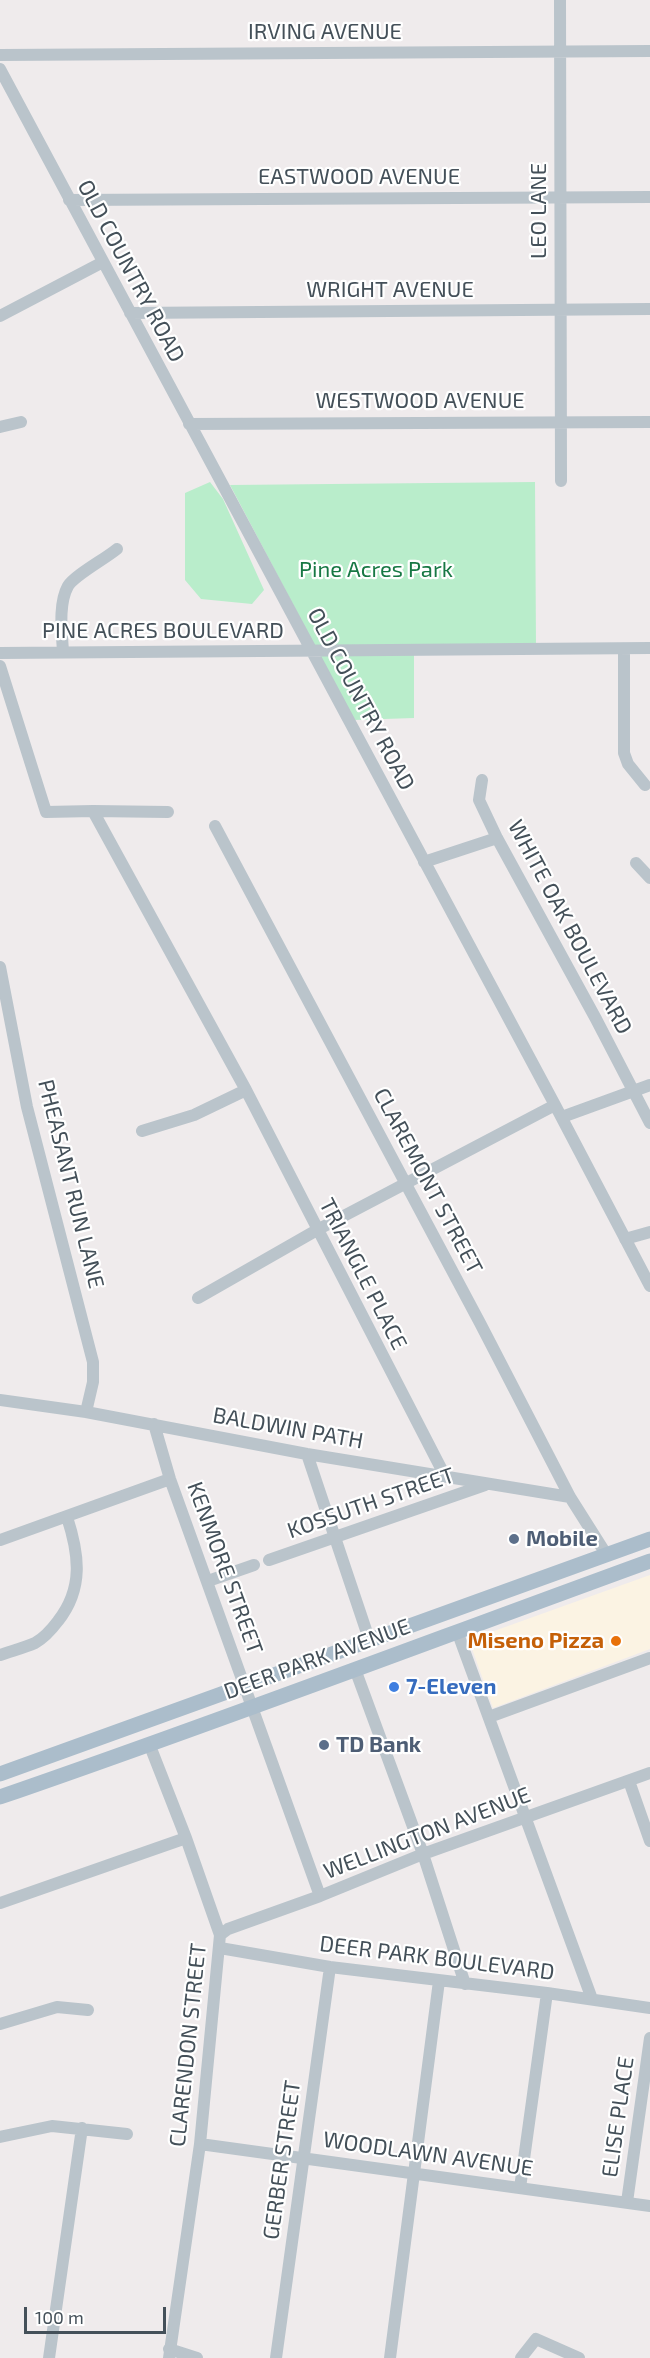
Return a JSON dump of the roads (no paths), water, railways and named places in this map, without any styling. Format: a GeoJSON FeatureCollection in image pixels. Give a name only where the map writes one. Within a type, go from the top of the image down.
{"type":"FeatureCollection","features":[{"type":"Feature","properties":{"kind":"main road","name":"DEER PARK AVENUE"},"geometry":{"type":"LineString","coordinates":[[0,1774],[650,1539]]}},
{"type":"Feature","properties":{"kind":"main road","name":"DEER PARK AVENUE"},"geometry":{"type":"LineString","coordinates":[[0,1797],[150,1746],[252,1706],[650,1561]]}},
{"type":"Feature","properties":{"kind":"street","name":"LEO LANE"},"geometry":{"type":"LineString","coordinates":[[560,0],[561,481]]}},
{"type":"Feature","properties":{"kind":"street","name":"IRVING AVENUE"},"geometry":{"type":"LineString","coordinates":[[0,55],[650,51]]}},
{"type":"Feature","properties":{"kind":"street","name":"OLD COUNTRY ROAD"},"geometry":{"type":"LineString","coordinates":[[0,69],[562,1117],[650,1286]]}},
{"type":"Feature","properties":{"kind":"street","name":"EASTWOOD AVENUE"},"geometry":{"type":"LineString","coordinates":[[69,200],[650,197]]}},
{"type":"Feature","properties":{"kind":"street"},"geometry":{"type":"LineString","coordinates":[[0,316],[103,262]]}},
{"type":"Feature","properties":{"kind":"street","name":"WRIGHT AVENUE"},"geometry":{"type":"LineString","coordinates":[[130,313],[650,309]]}},
{"type":"Feature","properties":{"kind":"street"},"geometry":{"type":"LineString","coordinates":[[0,427],[21,422]]}},
{"type":"Feature","properties":{"kind":"street","name":"WESTWOOD AVENUE"},"geometry":{"type":"LineString","coordinates":[[189,424],[650,422]]}},
{"type":"Feature","properties":{"kind":"street"},"geometry":{"type":"LineString","coordinates":[[63,652],[64,601],[69,586],[80,575],[117,549]]}},
{"type":"Feature","properties":{"kind":"street","name":"PINE ACRES BOULEVARD"},"geometry":{"type":"LineString","coordinates":[[0,653],[650,648]]}},
{"type":"Feature","properties":{"kind":"street"},"geometry":{"type":"LineString","coordinates":[[624,649],[624,753],[628,764],[645,785]]}},
{"type":"Feature","properties":{"kind":"street"},"geometry":{"type":"LineString","coordinates":[[0,666],[46,812],[168,812]]}},
{"type":"Feature","properties":{"kind":"street","name":"WHITE OAK BOULEVARD"},"geometry":{"type":"LineString","coordinates":[[482,780],[479,800],[497,838],[650,1123]]}},
{"type":"Feature","properties":{"kind":"street","name":"TRIANGLE PLACE"},"geometry":{"type":"LineString","coordinates":[[93,811],[246,1090],[445,1476]]}},
{"type":"Feature","properties":{"kind":"street","name":"CLAREMONT STREET"},"geometry":{"type":"LineString","coordinates":[[215,826],[570,1497],[606,1554]]}},
{"type":"Feature","properties":{"kind":"street"},"geometry":{"type":"LineString","coordinates":[[424,862],[497,838]]}},
{"type":"Feature","properties":{"kind":"street"},"geometry":{"type":"LineString","coordinates":[[636,863],[650,878]]}},
{"type":"Feature","properties":{"kind":"street","name":"PHEASANT RUN LANE"},"geometry":{"type":"LineString","coordinates":[[0,967],[27,1107],[93,1362],[93,1382],[86,1412]]}},
{"type":"Feature","properties":{"kind":"street"},"geometry":{"type":"LineString","coordinates":[[562,1117],[650,1086]]}},
{"type":"Feature","properties":{"kind":"street"},"geometry":{"type":"LineString","coordinates":[[142,1131],[194,1115],[246,1090]]}},
{"type":"Feature","properties":{"kind":"street"},"geometry":{"type":"LineString","coordinates":[[198,1298],[317,1230],[555,1105]]}},
{"type":"Feature","properties":{"kind":"street"},"geometry":{"type":"LineString","coordinates":[[625,1239],[650,1232]]}},
{"type":"Feature","properties":{"kind":"street","name":"BALDWIN PATH"},"geometry":{"type":"LineString","coordinates":[[0,1400],[86,1412],[307,1454],[570,1497]]}},
{"type":"Feature","properties":{"kind":"street","name":"KENMORE STREET"},"geometry":{"type":"LineString","coordinates":[[154,1424],[170,1479],[320,1896]]}},
{"type":"Feature","properties":{"kind":"street"},"geometry":{"type":"LineString","coordinates":[[307,1454],[370,1642]]}},
{"type":"Feature","properties":{"kind":"street"},"geometry":{"type":"LineString","coordinates":[[0,1540],[170,1479]]}},
{"type":"Feature","properties":{"kind":"street","name":"KOSSUTH STREET"},"geometry":{"type":"LineString","coordinates":[[269,1560],[486,1484]]}},
{"type":"Feature","properties":{"kind":"street"},"geometry":{"type":"LineString","coordinates":[[0,1655],[36,1642],[52,1629],[74,1596],[78,1574],[77,1556],[67,1517]]}},
{"type":"Feature","properties":{"kind":"street"},"geometry":{"type":"LineString","coordinates":[[208,1581],[254,1565]]}},
{"type":"Feature","properties":{"kind":"street"},"geometry":{"type":"LineString","coordinates":[[457,1631],[592,1999]]}},
{"type":"Feature","properties":{"kind":"street"},"geometry":{"type":"LineString","coordinates":[[489,1717],[650,1658]]}},
{"type":"Feature","properties":{"kind":"street"},"geometry":{"type":"LineString","coordinates":[[355,1669],[423,1854],[465,1984]]}},
{"type":"Feature","properties":{"kind":"street","name":"CLARENDON STREET"},"geometry":{"type":"LineString","coordinates":[[150,1746],[186,1838],[220,1942],[200,2144],[169,2353]]}},
{"type":"Feature","properties":{"kind":"street","name":"WELLINGTON AVENUE"},"geometry":{"type":"LineString","coordinates":[[220,1942],[228,1929],[320,1896],[423,1854],[650,1773]]}},
{"type":"Feature","properties":{"kind":"street"},"geometry":{"type":"LineString","coordinates":[[629,1781],[650,1840]]}},
{"type":"Feature","properties":{"kind":"street"},"geometry":{"type":"LineString","coordinates":[[0,1903],[186,1838]]}},
{"type":"Feature","properties":{"kind":"street","name":"DEER PARK BOULEVARD"},"geometry":{"type":"LineString","coordinates":[[220,1942],[330,1967],[650,2008]]}},
{"type":"Feature","properties":{"kind":"street","name":"GERBER STREET"},"geometry":{"type":"LineString","coordinates":[[276,2358],[330,1967]]}},
{"type":"Feature","properties":{"kind":"street"},"geometry":{"type":"LineString","coordinates":[[390,2358],[439,1981]]}},
{"type":"Feature","properties":{"kind":"street"},"geometry":{"type":"LineString","coordinates":[[520,2188],[547,1993]]}},
{"type":"Feature","properties":{"kind":"street"},"geometry":{"type":"LineString","coordinates":[[0,2024],[57,2007],[88,2010]]}},
{"type":"Feature","properties":{"kind":"street","name":"ELISE PLACE"},"geometry":{"type":"LineString","coordinates":[[627,2202],[650,2038]]}},
{"type":"Feature","properties":{"kind":"street"},"geometry":{"type":"LineString","coordinates":[[0,2137],[52,2126],[127,2134]]}},
{"type":"Feature","properties":{"kind":"street"},"geometry":{"type":"LineString","coordinates":[[49,2358],[82,2128]]}},
{"type":"Feature","properties":{"kind":"street","name":"WOODLAWN AVENUE"},"geometry":{"type":"LineString","coordinates":[[200,2144],[650,2206]]}},
{"type":"Feature","properties":{"kind":"street"},"geometry":{"type":"LineString","coordinates":[[520,2358],[536,2339],[579,2358]]}},
{"type":"Feature","properties":{"kind":"street"},"geometry":{"type":"LineString","coordinates":[[169,2353],[197,2358]]}},
{"type":"Feature","properties":{"kind":"place","name":"Mobile"},"geometry":{"type":"Point","coordinates":[514,1539]}},
{"type":"Feature","properties":{"kind":"place","name":"Miseno Pizza"},"geometry":{"type":"Point","coordinates":[616,1641]}},
{"type":"Feature","properties":{"kind":"place","name":"7-Eleven"},"geometry":{"type":"Point","coordinates":[394,1687]}},
{"type":"Feature","properties":{"kind":"place","name":"TD Bank"},"geometry":{"type":"Point","coordinates":[324,1745]}},
{"type":"Feature","properties":{"kind":"park label","name":"Pine Acres Park"},"geometry":{"type":"Point","coordinates":[376,570]}}]}
